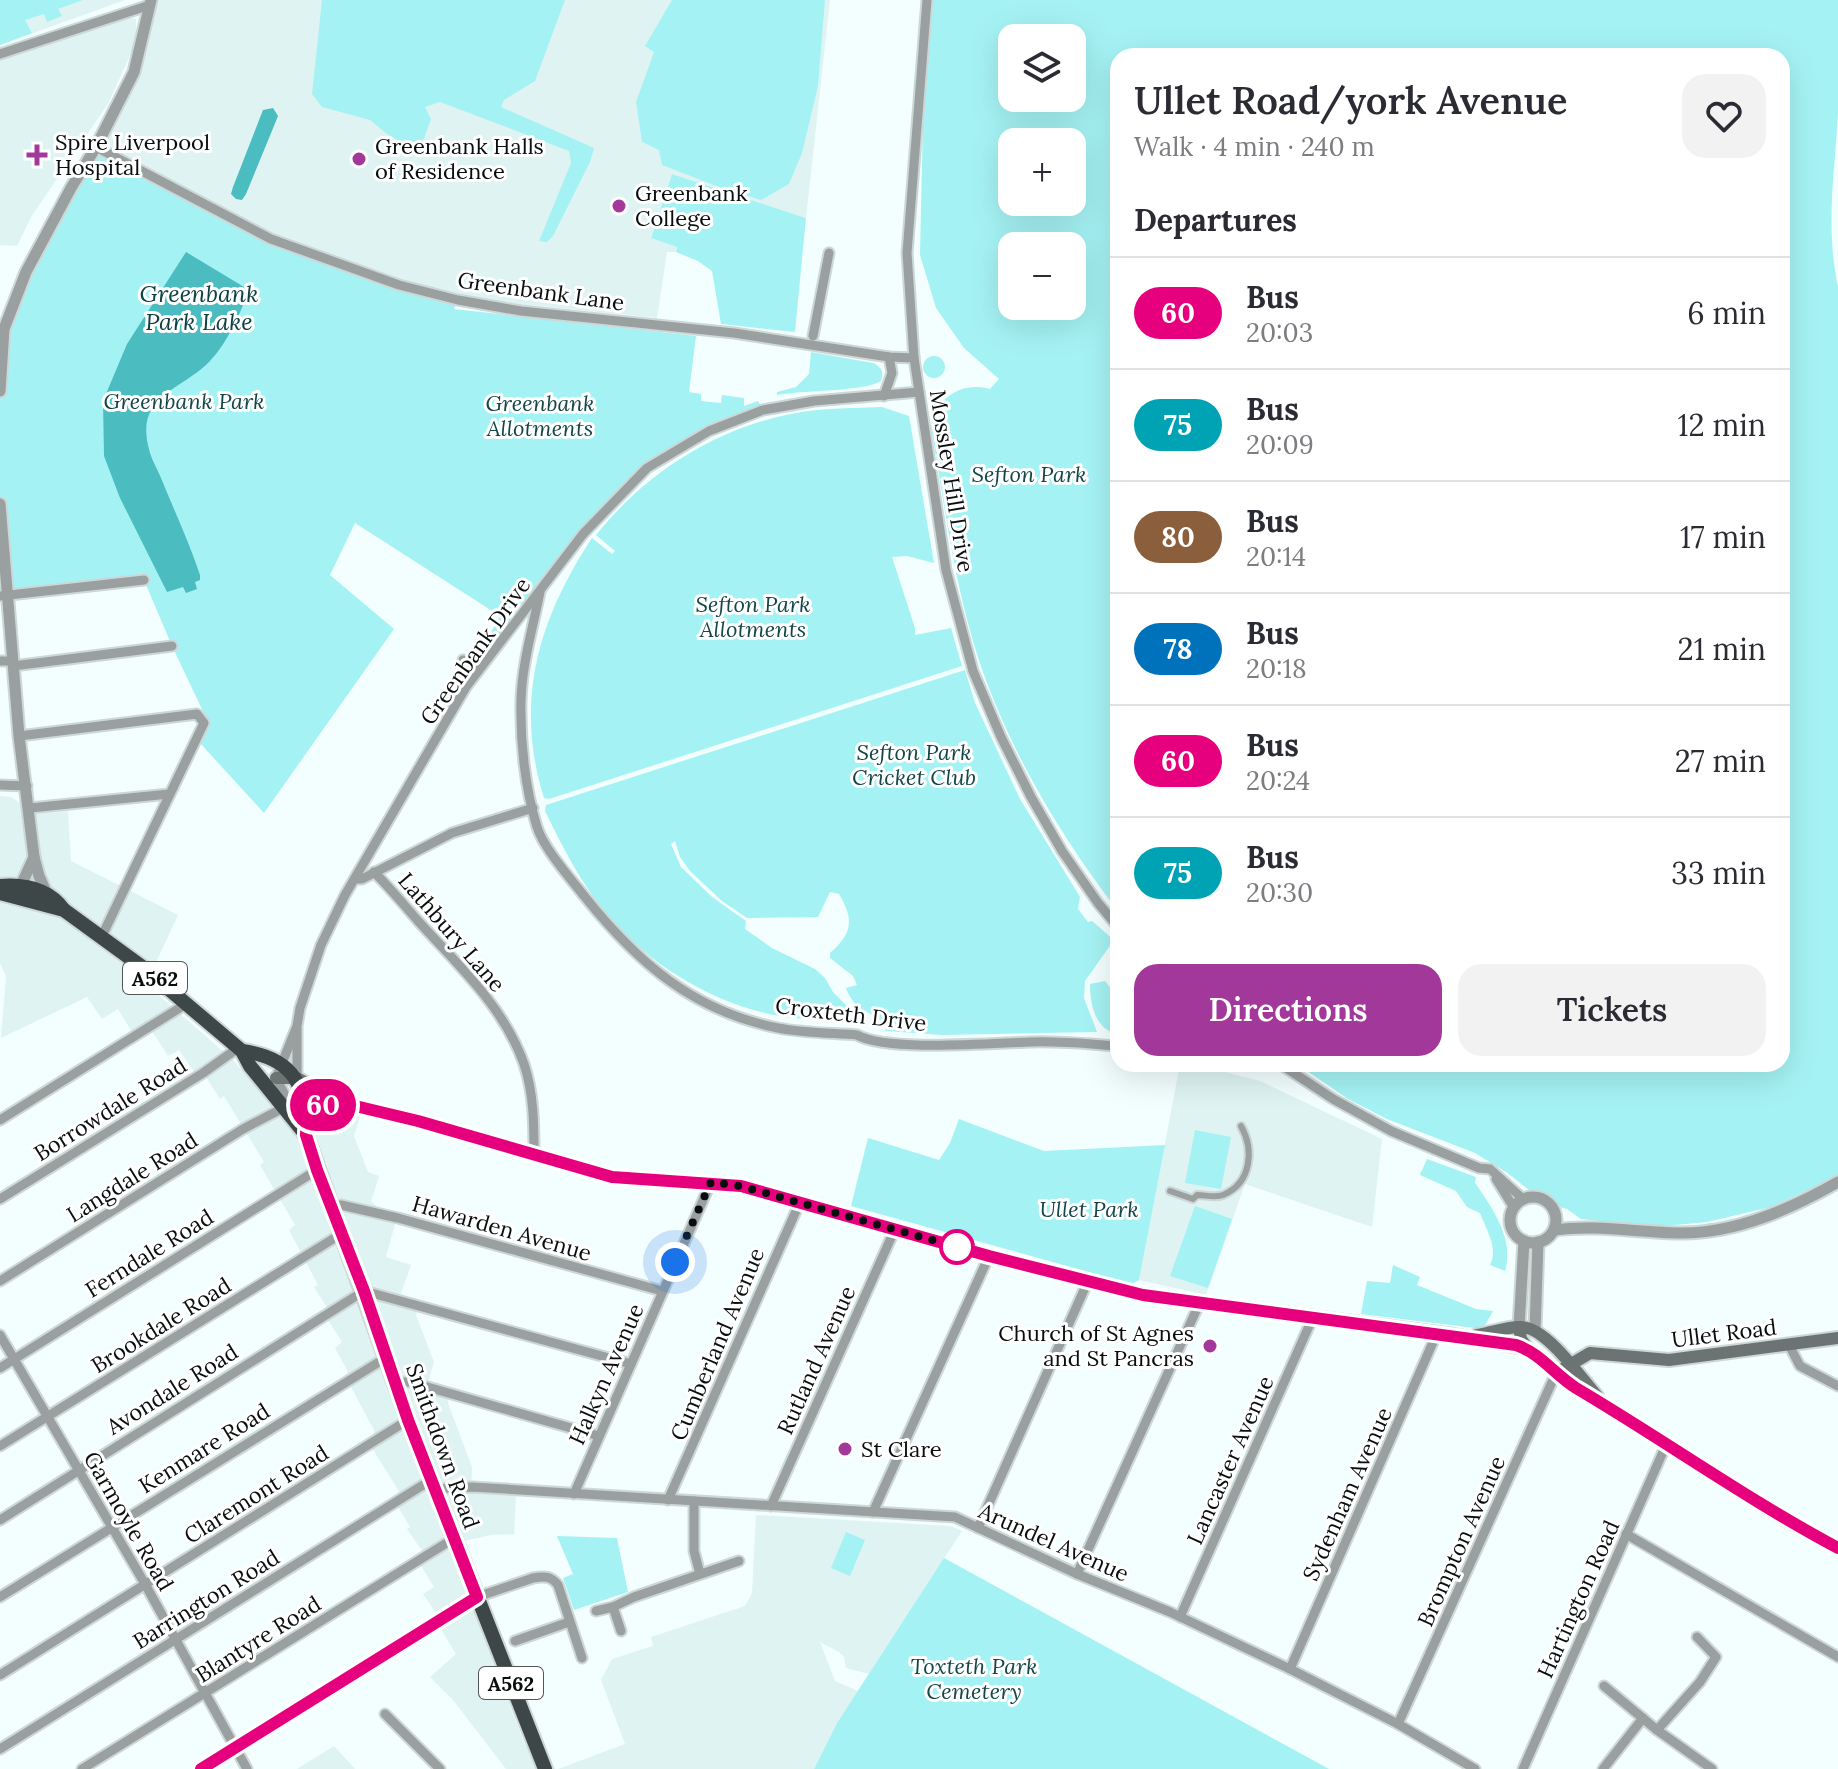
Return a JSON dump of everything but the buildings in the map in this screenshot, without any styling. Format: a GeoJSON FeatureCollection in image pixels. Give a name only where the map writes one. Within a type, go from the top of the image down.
{"type":"FeatureCollection","features":[{"type":"Feature","properties":{"kind":"highway","name":"Smithdown Road"},"geometry":{"type":"LineString","coordinates":[[0,886],[64,910],[102,936],[186,1004],[240,1049],[250,1066],[306,1135]]}},
{"type":"Feature","properties":{"kind":"highway","name":"Smithdown Road"},"geometry":{"type":"LineString","coordinates":[[0,893],[47,894],[56,898],[64,910]]}},
{"type":"Feature","properties":{"kind":"highway","name":"Smithdown Road"},"geometry":{"type":"LineString","coordinates":[[240,1049],[259,1053],[278,1071],[297,1078],[307,1106],[306,1135],[317,1170],[540,1766]]}},
{"type":"Feature","properties":{"kind":"main road"},"geometry":{"type":"LineString","coordinates":[[297,1078],[347,1104],[418,1121],[612,1177],[741,1186],[989,1256],[1143,1295],[1454,1335],[1522,1347],[1666,1445],[1838,1549]]}},
{"type":"Feature","properties":{"kind":"main road"},"geometry":{"type":"LineString","coordinates":[[285,1107],[347,1104]]}},
{"type":"Feature","properties":{"kind":"main road"},"geometry":{"type":"LineString","coordinates":[[1519,1327],[1522,1347]]}},
{"type":"Feature","properties":{"kind":"main road"},"geometry":{"type":"LineString","coordinates":[[1454,1335],[1519,1327],[1535,1330],[1553,1345],[1605,1405]]}},
{"type":"Feature","properties":{"kind":"main road","name":"Ullet Road"},"geometry":{"type":"LineString","coordinates":[[1569,1364],[1590,1353],[1669,1360],[1838,1338]]}},
{"type":"Feature","properties":{"kind":"main road"},"geometry":{"type":"LineString","coordinates":[[1556,1373],[1569,1364]]}},
{"type":"Feature","properties":{"kind":"main road"},"geometry":{"type":"LineString","coordinates":[[201,1769],[477,1597]]}},
{"type":"Feature","properties":{"kind":"street","name":"Mossley Hill Drive"},"geometry":{"type":"LineString","coordinates":[[927,0],[907,253],[914,358],[946,570],[973,671],[1031,797],[1062,851],[1110,917]]}},
{"type":"Feature","properties":{"kind":"street"},"geometry":{"type":"LineString","coordinates":[[0,54],[151,2]]}},
{"type":"Feature","properties":{"kind":"street"},"geometry":{"type":"LineString","coordinates":[[0,391],[2,329],[26,272],[134,72],[151,2]]}},
{"type":"Feature","properties":{"kind":"street","name":"Greenbank Lane"},"geometry":{"type":"LineString","coordinates":[[96,147],[271,239],[399,285],[521,311],[739,333],[889,357],[914,358]]}},
{"type":"Feature","properties":{"kind":"street"},"geometry":{"type":"LineString","coordinates":[[813,336],[829,253]]}},
{"type":"Feature","properties":{"kind":"street"},"geometry":{"type":"LineString","coordinates":[[884,396],[892,373],[889,357]]}},
{"type":"Feature","properties":{"kind":"street","name":"Greenbank Drive"},"geometry":{"type":"LineString","coordinates":[[278,1071],[297,1026],[321,945],[410,780],[478,671],[583,534],[647,468],[709,431],[763,410],[814,401],[919,392]]}},
{"type":"Feature","properties":{"kind":"street"},"geometry":{"type":"LineString","coordinates":[[0,504],[9,663],[34,857],[47,894]]}},
{"type":"Feature","properties":{"kind":"street"},"geometry":{"type":"LineString","coordinates":[[4,596],[144,580]]}},
{"type":"Feature","properties":{"kind":"street","name":"Croxteth Drive"},"geometry":{"type":"LineString","coordinates":[[541,589],[521,699],[524,761],[538,830],[571,879],[616,935],[654,970],[705,1002],[775,1027],[857,1035],[865,1040],[896,1043],[1053,1042],[1110,1046]]}},
{"type":"Feature","properties":{"kind":"street"},"geometry":{"type":"LineString","coordinates":[[9,663],[172,646]]}},
{"type":"Feature","properties":{"kind":"street"},"geometry":{"type":"LineString","coordinates":[[463,660],[478,671]]}},
{"type":"Feature","properties":{"kind":"street"},"geometry":{"type":"LineString","coordinates":[[19,736],[197,714],[204,723],[102,936]]}},
{"type":"Feature","properties":{"kind":"street"},"geometry":{"type":"LineString","coordinates":[[0,785],[27,786]]}},
{"type":"Feature","properties":{"kind":"street"},"geometry":{"type":"LineString","coordinates":[[30,808],[169,794]]}},
{"type":"Feature","properties":{"kind":"street"},"geometry":{"type":"LineString","coordinates":[[355,879],[362,879],[452,833],[533,808]]}},
{"type":"Feature","properties":{"kind":"street"},"geometry":{"type":"LineString","coordinates":[[18,891],[34,857]]}},
{"type":"Feature","properties":{"kind":"street","name":"Lathbury Lane"},"geometry":{"type":"LineString","coordinates":[[374,872],[480,986],[507,1029],[524,1065],[530,1089],[534,1115],[534,1155]]}},
{"type":"Feature","properties":{"kind":"street"},"geometry":{"type":"LineString","coordinates":[[0,1120],[186,1004]]}},
{"type":"Feature","properties":{"kind":"street"},"geometry":{"type":"LineString","coordinates":[[297,1026],[297,1078]]}},
{"type":"Feature","properties":{"kind":"street","name":"Borrowdale Road"},"geometry":{"type":"LineString","coordinates":[[0,1199],[240,1049]]}},
{"type":"Feature","properties":{"kind":"street"},"geometry":{"type":"LineString","coordinates":[[278,1071],[285,1107]]}},
{"type":"Feature","properties":{"kind":"street"},"geometry":{"type":"LineString","coordinates":[[1292,1072],[1391,1131],[1479,1168],[1490,1169],[1523,1199],[1541,1199],[1551,1206],[1556,1216],[1550,1236],[1538,1242],[1524,1241],[1517,1236],[1511,1223],[1514,1208],[1523,1199]]}},
{"type":"Feature","properties":{"kind":"street","name":"Langdale Road"},"geometry":{"type":"LineString","coordinates":[[0,1281],[243,1129],[285,1107]]}},
{"type":"Feature","properties":{"kind":"street"},"geometry":{"type":"LineString","coordinates":[[1170,1191],[1193,1199],[1197,1195],[1211,1197],[1225,1194],[1238,1183],[1245,1173],[1250,1155],[1241,1126]]}},
{"type":"Feature","properties":{"kind":"street"},"geometry":{"type":"LineString","coordinates":[[1490,1169],[1514,1208]]}},
{"type":"Feature","properties":{"kind":"street","name":"Ferndale Road"},"geometry":{"type":"LineString","coordinates":[[0,1368],[317,1170]]}},
{"type":"Feature","properties":{"kind":"street","name":"Halkyn Avenue"},"geometry":{"type":"LineString","coordinates":[[574,1494],[711,1182]]}},
{"type":"Feature","properties":{"kind":"street"},"geometry":{"type":"LineString","coordinates":[[1554,1230],[1578,1226],[1709,1232],[1777,1214],[1838,1182]]}},
{"type":"Feature","properties":{"kind":"street","name":"Cumberland Avenue"},"geometry":{"type":"LineString","coordinates":[[668,1500],[800,1202]]}},
{"type":"Feature","properties":{"kind":"street","name":"Hawarden Avenue"},"geometry":{"type":"LineString","coordinates":[[332,1207],[341,1205],[398,1218],[662,1291]]}},
{"type":"Feature","properties":{"kind":"street"},"geometry":{"type":"LineString","coordinates":[[1556,1216],[1578,1226]]}},
{"type":"Feature","properties":{"kind":"street","name":"Rutland Avenue"},"geometry":{"type":"LineString","coordinates":[[771,1506],[895,1229]]}},
{"type":"Feature","properties":{"kind":"street","name":"Brookdale Road"},"geometry":{"type":"LineString","coordinates":[[0,1446],[341,1234]]}},
{"type":"Feature","properties":{"kind":"street"},"geometry":{"type":"LineString","coordinates":[[1519,1327],[1524,1241]]}},
{"type":"Feature","properties":{"kind":"street"},"geometry":{"type":"LineString","coordinates":[[1535,1330],[1538,1242]]}},
{"type":"Feature","properties":{"kind":"street"},"geometry":{"type":"LineString","coordinates":[[873,1512],[989,1256]]}},
{"type":"Feature","properties":{"kind":"street"},"geometry":{"type":"LineString","coordinates":[[1520,1281],[1537,1273]]}},
{"type":"Feature","properties":{"kind":"street"},"geometry":{"type":"LineString","coordinates":[[978,1528],[1088,1281]]}},
{"type":"Feature","properties":{"kind":"street"},"geometry":{"type":"LineString","coordinates":[[364,1291],[631,1364]]}},
{"type":"Feature","properties":{"kind":"street","name":"Avondale Road"},"geometry":{"type":"LineString","coordinates":[[0,1520],[364,1291]]}},
{"type":"Feature","properties":{"kind":"street"},"geometry":{"type":"LineString","coordinates":[[1077,1574],[1200,1302]]}},
{"type":"Feature","properties":{"kind":"street","name":"Lancaster Avenue"},"geometry":{"type":"LineString","coordinates":[[1180,1617],[1313,1317]]}},
{"type":"Feature","properties":{"kind":"street","name":"Sydenham Avenue"},"geometry":{"type":"LineString","coordinates":[[1290,1669],[1437,1333]]}},
{"type":"Feature","properties":{"kind":"street","name":"Garmoyle Road"},"geometry":{"type":"LineString","coordinates":[[0,1335],[145,1584],[247,1769]]}},
{"type":"Feature","properties":{"kind":"street"},"geometry":{"type":"LineString","coordinates":[[1789,1345],[1800,1366],[1838,1386]]}},
{"type":"Feature","properties":{"kind":"street","name":"Kenmare Road"},"geometry":{"type":"LineString","coordinates":[[0,1597],[387,1357]]}},
{"type":"Feature","properties":{"kind":"street","name":"Brompton Avenue"},"geometry":{"type":"LineString","coordinates":[[1398,1724],[1556,1373]]}},
{"type":"Feature","properties":{"kind":"street"},"geometry":{"type":"LineString","coordinates":[[396,1382],[410,1382],[599,1436]]}},
{"type":"Feature","properties":{"kind":"street","name":"Claremont Road"},"geometry":{"type":"LineString","coordinates":[[0,1675],[408,1420]]}},
{"type":"Feature","properties":{"kind":"street","name":"Hartington Road"},"geometry":{"type":"LineString","coordinates":[[1523,1769],[1666,1445]]}},
{"type":"Feature","properties":{"kind":"street","name":"Arundel Avenue"},"geometry":{"type":"LineString","coordinates":[[433,1484],[955,1517],[1290,1669],[1398,1724],[1475,1769]]}},
{"type":"Feature","properties":{"kind":"street","name":"Barrington Road"},"geometry":{"type":"LineString","coordinates":[[0,1749],[433,1484]]}},
{"type":"Feature","properties":{"kind":"street"},"geometry":{"type":"LineString","coordinates":[[694,1501],[694,1551],[700,1574]]}},
{"type":"Feature","properties":{"kind":"street"},"geometry":{"type":"LineString","coordinates":[[1626,1534],[1838,1657]]}},
{"type":"Feature","properties":{"kind":"street","name":"Blantyre Road"},"geometry":{"type":"LineString","coordinates":[[82,1769],[453,1539]]}},
{"type":"Feature","properties":{"kind":"street"},"geometry":{"type":"LineString","coordinates":[[596,1611],[739,1561]]}},
{"type":"Feature","properties":{"kind":"street"},"geometry":{"type":"LineString","coordinates":[[477,1597],[543,1576],[552,1578],[558,1585],[582,1658]]}},
{"type":"Feature","properties":{"kind":"street"},"geometry":{"type":"LineString","coordinates":[[613,1607],[621,1631]]}},
{"type":"Feature","properties":{"kind":"street"},"geometry":{"type":"LineString","coordinates":[[515,1641],[569,1622]]}},
{"type":"Feature","properties":{"kind":"street"},"geometry":{"type":"LineString","coordinates":[[1657,1730],[1700,1682],[1716,1657],[1697,1637]]}},
{"type":"Feature","properties":{"kind":"street"},"geometry":{"type":"LineString","coordinates":[[1604,1686],[1657,1730],[1712,1769]]}},
{"type":"Feature","properties":{"kind":"street"},"geometry":{"type":"LineString","coordinates":[[385,1714],[440,1769]]}},
{"type":"Feature","properties":{"kind":"street"},"geometry":{"type":"LineString","coordinates":[[1603,1769],[1643,1718]]}},
{"type":"Feature","properties":{"kind":"shaded area"},"geometry":{"type":"Polygon","coordinates":[[[0,0],[125,0],[0,45],[0,0]]]}},
{"type":"Feature","properties":{"kind":"shaded area","name":"Greenbank Halls of Residence"},"geometry":{"type":"Polygon","coordinates":[[[151,0],[830,0],[806,218],[672,174],[651,237],[677,247],[676,252],[667,252],[657,318],[530,305],[521,311],[458,300],[271,239],[96,147],[134,72],[151,0]]]}},
{"type":"Feature","properties":{"kind":"shaded area","name":"Spire Liverpool Hospital"},"geometry":{"type":"Polygon","coordinates":[[[125,17],[136,19],[137,40],[109,102],[31,217],[17,246],[0,245],[0,60],[125,17]]]}},
{"type":"Feature","properties":{"kind":"shaded area"},"geometry":{"type":"Polygon","coordinates":[[[0,796],[11,797],[36,814],[68,811],[71,861],[178,915],[146,984],[234,1061],[284,1120],[299,1114],[323,1114],[334,1110],[361,1114],[354,1136],[368,1172],[379,1176],[371,1201],[395,1224],[386,1257],[411,1265],[400,1296],[418,1310],[416,1315],[434,1362],[428,1382],[449,1398],[448,1403],[472,1467],[471,1492],[516,1495],[514,1534],[464,1541],[451,1551],[525,1745],[556,1769],[506,1769],[453,1700],[430,1677],[456,1654],[439,1626],[438,1616],[423,1594],[434,1587],[420,1564],[423,1552],[407,1529],[410,1527],[397,1505],[400,1493],[372,1448],[374,1430],[335,1348],[342,1342],[328,1320],[328,1309],[314,1287],[318,1285],[289,1230],[295,1225],[260,1165],[264,1162],[224,1096],[220,1099],[206,1077],[195,1073],[179,1050],[168,1056],[152,1031],[132,1032],[118,1009],[102,1019],[87,997],[1,1038],[6,976],[0,963],[0,796]]]}},
{"type":"Feature","properties":{"kind":"shaded area"},"geometry":{"type":"Polygon","coordinates":[[[1178,1072],[1225,1072],[1260,1081],[1382,1139],[1372,1227],[1245,1184],[1206,1295],[1139,1280],[1178,1072]]]}},
{"type":"Feature","properties":{"kind":"shaded area"},"geometry":{"type":"Polygon","coordinates":[[[756,1515],[950,1526],[962,1531],[869,1674],[846,1668],[844,1657],[839,1652],[820,1642],[835,1681],[858,1691],[837,1723],[814,1769],[558,1769],[625,1744],[601,1680],[612,1659],[653,1646],[651,1637],[745,1606],[752,1593],[756,1515]]]}},
{"type":"Feature","properties":{"kind":"shaded area"},"geometry":{"type":"Polygon","coordinates":[[[334,1746],[355,1769],[297,1769],[334,1746]]]}},
{"type":"Feature","properties":{"kind":"green space"},"geometry":{"type":"Polygon","coordinates":[[[0,0],[83,0],[58,9],[62,16],[47,22],[44,14],[25,20],[32,33],[0,45],[0,0]]]}},
{"type":"Feature","properties":{"kind":"green space"},"geometry":{"type":"Polygon","coordinates":[[[322,0],[565,0],[535,81],[504,100],[501,107],[594,148],[553,236],[547,242],[539,241],[571,163],[569,151],[440,102],[425,107],[431,119],[419,152],[387,134],[370,120],[322,107],[312,94],[322,0]]]}},
{"type":"Feature","properties":{"kind":"green space"},"geometry":{"type":"Polygon","coordinates":[[[672,0],[825,0],[818,86],[802,153],[789,184],[761,200],[662,165],[659,150],[642,142],[636,102],[654,52],[645,46],[672,0]]]}},
{"type":"Feature","properties":{"kind":"green space","name":"Sefton Park"},"geometry":{"type":"Polygon","coordinates":[[[931,0],[1838,0],[1838,113],[1831,221],[1838,287],[1838,1176],[1771,1207],[1707,1222],[1654,1227],[1581,1219],[1567,1209],[1546,1203],[1475,1153],[1387,1119],[1348,1099],[1309,1072],[1790,1072],[1790,48],[1110,48],[1110,900],[1061,830],[1028,773],[999,714],[976,652],[947,524],[931,427],[938,408],[952,394],[970,387],[990,389],[999,379],[964,348],[936,308],[920,255],[925,27],[931,0]]]}},
{"type":"Feature","properties":{"kind":"green space","name":"Greenbank Park"},"geometry":{"type":"Polygon","coordinates":[[[96,147],[271,239],[458,300],[454,309],[696,336],[689,392],[701,394],[701,401],[721,403],[722,395],[744,398],[744,406],[758,401],[763,410],[709,431],[647,468],[607,509],[478,671],[472,667],[500,616],[355,523],[330,575],[394,629],[264,813],[200,743],[209,724],[144,580],[8,597],[0,531],[0,392],[13,309],[96,147]]]}},
{"type":"Feature","properties":{"kind":"green space"},"geometry":{"type":"Polygon","coordinates":[[[672,174],[806,218],[795,332],[721,324],[712,271],[676,252],[677,247],[651,238],[672,174]]]}},
{"type":"Feature","properties":{"kind":"green space"},"geometry":{"type":"Polygon","coordinates":[[[811,352],[873,363],[882,370],[881,381],[860,387],[777,395],[777,392],[796,387],[809,374],[811,352]]]}},
{"type":"Feature","properties":{"kind":"green space"},"geometry":{"type":"Polygon","coordinates":[[[934,356],[942,359],[945,367],[942,375],[934,378],[926,375],[923,367],[926,359],[934,356]]]}},
{"type":"Feature","properties":{"kind":"green space","name":"Sefton Park Allotments"},"geometry":{"type":"Polygon","coordinates":[[[882,407],[909,416],[934,563],[907,556],[892,557],[915,635],[951,628],[962,666],[549,799],[544,798],[535,763],[531,728],[536,663],[558,600],[592,538],[612,554],[615,551],[596,535],[617,511],[664,470],[718,438],[777,417],[808,411],[882,407]]]}},
{"type":"Feature","properties":{"kind":"green space","name":"Sefton Park Cricket Club"},"geometry":{"type":"Polygon","coordinates":[[[965,670],[975,703],[1020,799],[1080,897],[1078,909],[1088,922],[1092,921],[1110,937],[1110,946],[1085,981],[1084,998],[1097,1032],[942,1035],[886,1031],[880,1020],[853,1000],[846,988],[857,985],[853,976],[830,958],[830,953],[843,939],[849,925],[839,894],[830,892],[818,917],[747,918],[722,901],[690,871],[680,857],[675,841],[671,844],[681,867],[712,897],[746,921],[745,929],[772,948],[815,969],[855,1014],[822,1019],[788,1017],[754,1010],[720,998],[659,963],[609,917],[566,852],[545,811],[546,805],[965,670]]]}},
{"type":"Feature","properties":{"kind":"green space"},"geometry":{"type":"Polygon","coordinates":[[[1105,981],[1110,987],[1110,1032],[1095,1015],[1090,984],[1105,981]]]}},
{"type":"Feature","properties":{"kind":"green space","name":"Ullet Park"},"geometry":{"type":"Polygon","coordinates":[[[959,1119],[1044,1151],[1165,1145],[1139,1280],[1132,1284],[851,1206],[868,1138],[939,1160],[950,1143],[959,1119]]]}},
{"type":"Feature","properties":{"kind":"green space"},"geometry":{"type":"Polygon","coordinates":[[[1195,1130],[1231,1137],[1221,1189],[1185,1183],[1195,1130]]]}},
{"type":"Feature","properties":{"kind":"green space"},"geometry":{"type":"Polygon","coordinates":[[[1427,1159],[1476,1177],[1475,1183],[1495,1213],[1504,1236],[1507,1248],[1505,1271],[1490,1265],[1492,1246],[1480,1213],[1467,1207],[1456,1191],[1420,1175],[1427,1159]]]}},
{"type":"Feature","properties":{"kind":"green space"},"geometry":{"type":"Polygon","coordinates":[[[1195,1206],[1232,1219],[1208,1288],[1170,1276],[1195,1206]]]}},
{"type":"Feature","properties":{"kind":"green space"},"geometry":{"type":"Polygon","coordinates":[[[1393,1265],[1420,1277],[1417,1285],[1476,1309],[1493,1311],[1483,1329],[1361,1314],[1367,1281],[1390,1283],[1393,1265]]]}},
{"type":"Feature","properties":{"kind":"green space"},"geometry":{"type":"Polygon","coordinates":[[[846,1532],[865,1540],[850,1576],[831,1568],[846,1532]]]}},
{"type":"Feature","properties":{"kind":"green space"},"geometry":{"type":"Polygon","coordinates":[[[557,1536],[617,1538],[628,1592],[574,1610],[563,1578],[573,1574],[557,1536]]]}},
{"type":"Feature","properties":{"kind":"green space","name":"Toxteth Park Cemetery"},"geometry":{"type":"Polygon","coordinates":[[[944,1558],[1329,1769],[814,1769],[837,1723],[944,1558]]]}},
{"type":"Feature","properties":{"kind":"water"},"geometry":{"type":"Polygon","coordinates":[[[273,108],[278,116],[276,121],[246,194],[242,200],[236,199],[231,194],[233,187],[263,110],[273,108]]]}},
{"type":"Feature","properties":{"kind":"water","name":"Greenbank Park Lake"},"geometry":{"type":"Polygon","coordinates":[[[186,252],[249,290],[232,330],[213,357],[162,397],[148,418],[146,432],[150,453],[200,575],[200,580],[195,582],[197,589],[186,593],[183,587],[167,592],[120,498],[104,456],[103,401],[127,344],[186,252]]]}},
{"type":"Feature","properties":{"kind":"bus line","name":"60"},"geometry":{"type":"LineString","coordinates":[[201,1769],[477,1597],[408,1420],[364,1291],[317,1170],[306,1135],[307,1106],[347,1104],[418,1121],[612,1177],[741,1186],[989,1256],[1143,1295],[1516,1345],[1528,1349],[1571,1385],[1666,1445],[1789,1522],[1838,1548]]}},
{"type":"Feature","properties":{"kind":"place","name":"Spire Liverpool Hospital"},"geometry":{"type":"Point","coordinates":[37,155]}},
{"type":"Feature","properties":{"kind":"place","name":"Greenbank Halls of Residence"},"geometry":{"type":"Point","coordinates":[359,159]}},
{"type":"Feature","properties":{"kind":"place","name":"Greenbank College"},"geometry":{"type":"Point","coordinates":[619,206]}},
{"type":"Feature","properties":{"kind":"place","name":"Church of St Agnes and St Pancras"},"geometry":{"type":"Point","coordinates":[1210,1346]}},
{"type":"Feature","properties":{"kind":"place","name":"St Clare"},"geometry":{"type":"Point","coordinates":[845,1449]}},
{"type":"Feature","properties":{"kind":"route"},"geometry":{"type":"LineString","coordinates":[[675,1262],[711,1182],[741,1186],[964,1249],[957,1247]]}},
{"type":"Feature","properties":{"kind":"park label","name":"Greenbank Allotments"},"geometry":{"type":"Point","coordinates":[540,416]}}]}
